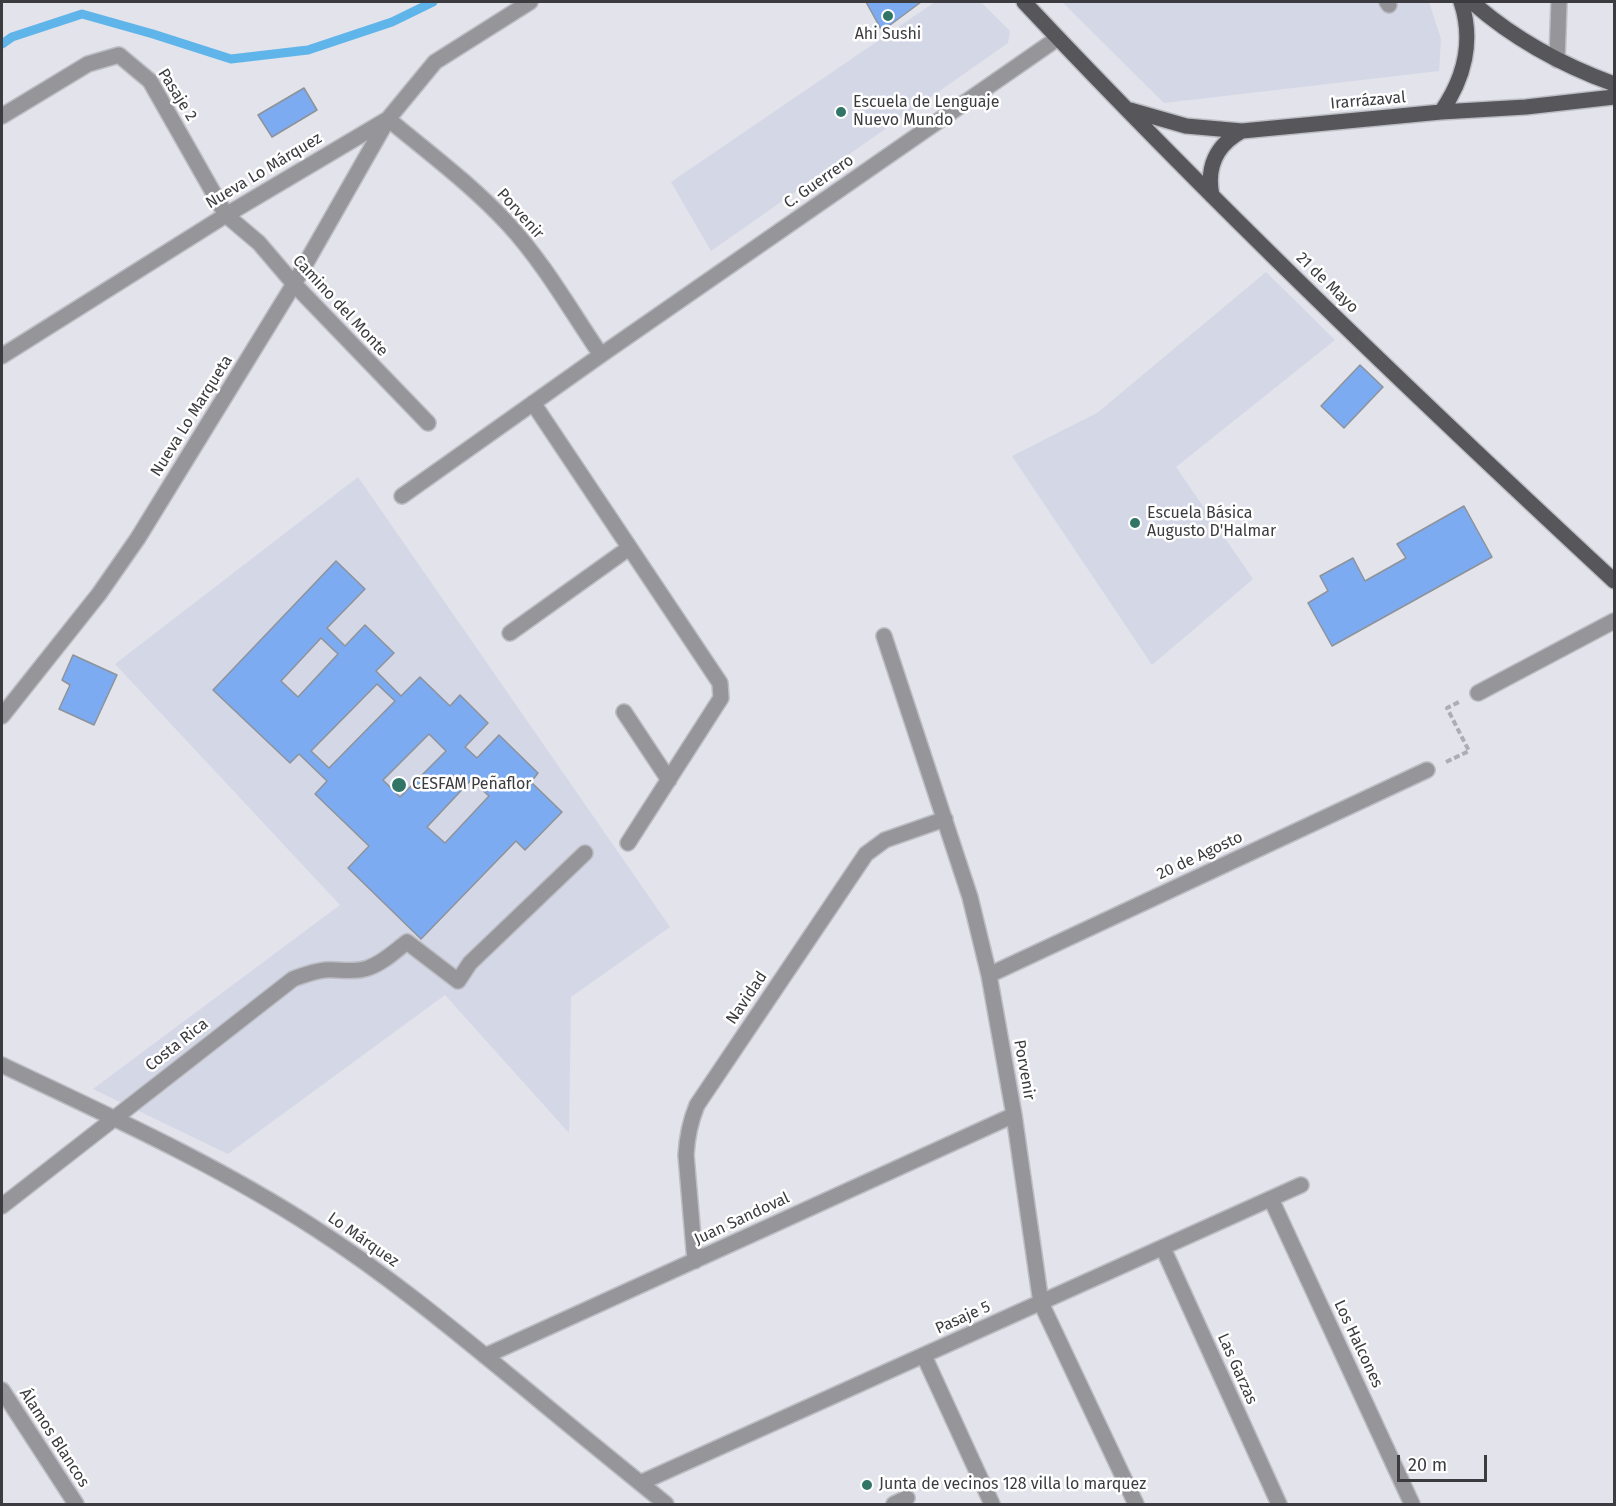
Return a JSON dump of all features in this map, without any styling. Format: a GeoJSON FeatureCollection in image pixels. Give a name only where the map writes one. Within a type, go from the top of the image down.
{"type":"FeatureCollection","features":[{"type":"Feature","properties":{"kind":"main road","name":"21 de Mayo"},"geometry":{"type":"LineString","coordinates":[[1024,2],[1212,196],[1432,412],[1614,581]]}},
{"type":"Feature","properties":{"kind":"main road"},"geometry":{"type":"LineString","coordinates":[[1441,112],[1451,98],[1464,64],[1467,26],[1461,2]]}},
{"type":"Feature","properties":{"kind":"main road"},"geometry":{"type":"LineString","coordinates":[[1472,2],[1521,39],[1557,60],[1614,84]]}},
{"type":"Feature","properties":{"kind":"main road","name":"Irarrázaval"},"geometry":{"type":"LineString","coordinates":[[1127,110],[1186,126],[1242,130],[1441,112],[1526,107],[1614,97]]}},
{"type":"Feature","properties":{"kind":"main road"},"geometry":{"type":"LineString","coordinates":[[1212,196],[1209,183],[1214,157],[1230,137],[1242,130]]}},
{"type":"Feature","properties":{"kind":"street","name":"Nueva Lo Márquez"},"geometry":{"type":"LineString","coordinates":[[2,356],[226,215],[388,119],[435,62],[530,2]]}},
{"type":"Feature","properties":{"kind":"street"},"geometry":{"type":"LineString","coordinates":[[1557,60],[1559,2]]}},
{"type":"Feature","properties":{"kind":"street","name":"C. Guerrero"},"geometry":{"type":"LineString","coordinates":[[402,496],[1058,38]]}},
{"type":"Feature","properties":{"kind":"street","name":"Pasaje 2"},"geometry":{"type":"LineString","coordinates":[[2,116],[88,64],[119,55],[150,81],[226,215]]}},
{"type":"Feature","properties":{"kind":"street","name":"Nueva Lo Marqueta"},"geometry":{"type":"LineString","coordinates":[[2,716],[120,566],[294,285],[388,119]]}},
{"type":"Feature","properties":{"kind":"street","name":"Porvenir"},"geometry":{"type":"LineString","coordinates":[[388,119],[473,189],[510,226],[544,270],[601,355]]}},
{"type":"Feature","properties":{"kind":"street","name":"Camino del Monte"},"geometry":{"type":"LineString","coordinates":[[226,215],[259,243],[294,285],[428,423]]}},
{"type":"Feature","properties":{"kind":"street"},"geometry":{"type":"LineString","coordinates":[[533,404],[720,683],[721,698],[628,843]]}},
{"type":"Feature","properties":{"kind":"street"},"geometry":{"type":"LineString","coordinates":[[510,633],[629,548]]}},
{"type":"Feature","properties":{"kind":"street"},"geometry":{"type":"LineString","coordinates":[[1478,693],[1614,621]]}},
{"type":"Feature","properties":{"kind":"street","name":"Porvenir"},"geometry":{"type":"LineString","coordinates":[[884,636],[970,897],[989,975],[1014,1115],[1041,1303],[1136,1504]]}},
{"type":"Feature","properties":{"kind":"street"},"geometry":{"type":"LineString","coordinates":[[624,712],[669,780]]}},
{"type":"Feature","properties":{"kind":"street","name":"20 de Agosto"},"geometry":{"type":"LineString","coordinates":[[989,975],[1427,770]]}},
{"type":"Feature","properties":{"kind":"street","name":"Navidad"},"geometry":{"type":"LineString","coordinates":[[695,1261],[686,1155],[690,1121],[697,1105],[866,854],[885,840],[945,819]]}},
{"type":"Feature","properties":{"kind":"street","name":"Costa Rica"},"geometry":{"type":"LineString","coordinates":[[2,1206],[293,979],[312,972],[367,969],[380,963],[407,942],[458,981],[470,963],[585,853]]}},
{"type":"Feature","properties":{"kind":"street","name":"Lo Márquez"},"geometry":{"type":"LineString","coordinates":[[2,1065],[183,1151],[315,1229],[431,1311],[666,1504]]}},
{"type":"Feature","properties":{"kind":"street","name":"Juan Sandoval"},"geometry":{"type":"LineString","coordinates":[[485,1356],[1014,1115]]}},
{"type":"Feature","properties":{"kind":"street","name":"Pasaje 5"},"geometry":{"type":"LineString","coordinates":[[640,1483],[1301,1185]]}},
{"type":"Feature","properties":{"kind":"street","name":"Los Halcones"},"geometry":{"type":"LineString","coordinates":[[1271,1199],[1412,1504]]}},
{"type":"Feature","properties":{"kind":"street","name":"Las Garzas"},"geometry":{"type":"LineString","coordinates":[[1163,1248],[1279,1504]]}},
{"type":"Feature","properties":{"kind":"street"},"geometry":{"type":"LineString","coordinates":[[924,1356],[992,1504]]}},
{"type":"Feature","properties":{"kind":"street","name":"Álamos Blancos"},"geometry":{"type":"LineString","coordinates":[[2,1390],[76,1504]]}},
{"type":"Feature","properties":{"kind":"path"},"geometry":{"type":"LineString","coordinates":[[1427,770],[1468,751],[1448,708],[1478,693]]}},
{"type":"Feature","properties":{"kind":"shaded area","name":"Escuela de Lenguaje Nuevo Mundo"},"geometry":{"type":"Polygon","coordinates":[[[935,2],[981,2],[1010,31],[1008,43],[711,251],[671,182],[935,2]]]}},
{"type":"Feature","properties":{"kind":"shaded area"},"geometry":{"type":"Polygon","coordinates":[[[1062,2],[1429,2],[1441,39],[1439,71],[1164,103],[1062,2]]]}},
{"type":"Feature","properties":{"kind":"shaded area","name":"Escuela Básica Augusto D'Halmar"},"geometry":{"type":"Polygon","coordinates":[[[1266,272],[1335,340],[1176,467],[1253,579],[1152,665],[1012,456],[1097,413],[1266,272]]]}},
{"type":"Feature","properties":{"kind":"shaded area","name":"CESFAM Peñaflor"},"geometry":{"type":"Polygon","coordinates":[[[358,477],[670,927],[571,997],[569,1133],[445,995],[228,1154],[93,1089],[340,905],[115,664],[358,477]]]}},
{"type":"Feature","properties":{"kind":"building","name":"Ahi Sushi"},"geometry":{"type":"Polygon","coordinates":[[[866,2],[921,2],[882,31],[866,2]]]}},
{"type":"Feature","properties":{"kind":"building"},"geometry":{"type":"Polygon","coordinates":[[[304,88],[317,110],[272,137],[258,115],[304,88]]]}},
{"type":"Feature","properties":{"kind":"building"},"geometry":{"type":"Polygon","coordinates":[[[1360,365],[1383,387],[1344,428],[1321,406],[1360,365]]]}},
{"type":"Feature","properties":{"kind":"building"},"geometry":{"type":"Polygon","coordinates":[[[1464,506],[1492,557],[1332,646],[1308,603],[1328,591],[1320,576],[1353,558],[1365,581],[1406,558],[1397,544],[1464,506]]]}},
{"type":"Feature","properties":{"kind":"building"},"geometry":{"type":"Polygon","coordinates":[[[336,561],[365,589],[327,628],[345,646],[365,625],[394,653],[376,671],[401,696],[420,677],[450,706],[460,695],[488,723],[465,747],[477,758],[499,735],[538,773],[531,782],[562,812],[525,850],[516,841],[421,939],[348,868],[369,846],[315,794],[327,781],[299,754],[290,763],[213,690],[336,561]],[[321,638],[281,681],[298,697],[338,654],[321,638]],[[377,684],[311,751],[329,768],[395,701],[377,684]],[[429,734],[383,780],[400,797],[446,751],[429,734]],[[471,780],[427,827],[445,843],[489,796],[471,780]]]}},
{"type":"Feature","properties":{"kind":"building"},"geometry":{"type":"Polygon","coordinates":[[[73,655],[117,675],[94,725],[59,709],[70,685],[62,680],[73,655]]]}},
{"type":"Feature","properties":{"kind":"waterway"},"geometry":{"type":"LineString","coordinates":[[2,44],[12,37],[82,14],[231,59],[308,50],[392,22],[433,2]]}},
{"type":"Feature","properties":{"kind":"place","name":"Ahi Sushi"},"geometry":{"type":"Point","coordinates":[888,16]}},
{"type":"Feature","properties":{"kind":"place","name":"Escuela de Lenguaje Nuevo Mundo"},"geometry":{"type":"Point","coordinates":[841,112]}},
{"type":"Feature","properties":{"kind":"place","name":"Escuela Básica Augusto D'Halmar"},"geometry":{"type":"Point","coordinates":[1135,523]}},
{"type":"Feature","properties":{"kind":"place","name":"CESFAM Peñaflor"},"geometry":{"type":"Point","coordinates":[399,785]}},
{"type":"Feature","properties":{"kind":"place","name":"Junta de vecinos 128 villa lo marquez"},"geometry":{"type":"Point","coordinates":[867,1485]}}]}
